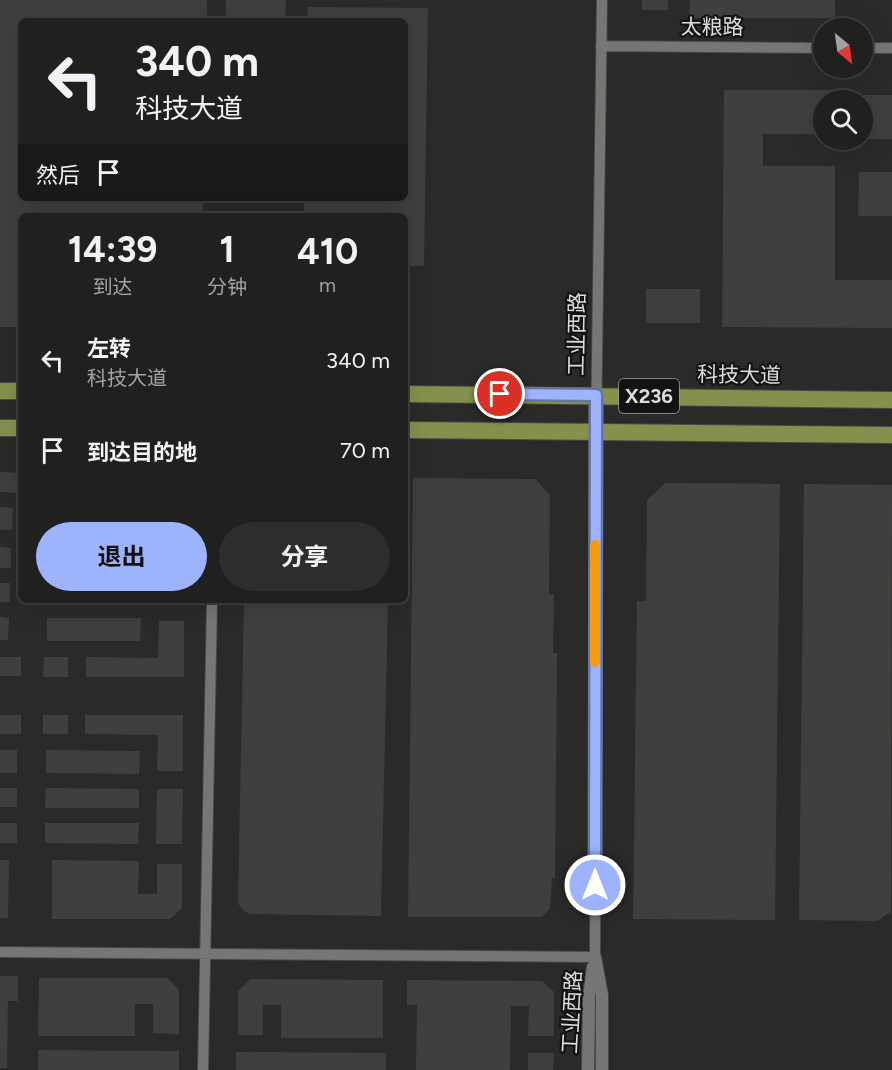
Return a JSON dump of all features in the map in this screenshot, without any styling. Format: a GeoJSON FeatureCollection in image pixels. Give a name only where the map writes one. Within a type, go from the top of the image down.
{"type":"FeatureCollection","features":[{"type":"Feature","properties":{"kind":"main road"},"geometry":{"type":"LineString","coordinates":[[0,391],[18,391]]}},
{"type":"Feature","properties":{"kind":"main road","name":"科技大道"},"geometry":{"type":"LineString","coordinates":[[408,394],[892,400]]}},
{"type":"Feature","properties":{"kind":"main road"},"geometry":{"type":"LineString","coordinates":[[0,428],[18,428]]}},
{"type":"Feature","properties":{"kind":"main road","name":"X236"},"geometry":{"type":"LineString","coordinates":[[408,430],[892,435]]}},
{"type":"Feature","properties":{"kind":"street","name":"工业西路"},"geometry":{"type":"LineString","coordinates":[[588,1070],[589,996],[595,957],[596,395],[602,0]]}},
{"type":"Feature","properties":{"kind":"street","name":"太粮路"},"geometry":{"type":"LineString","coordinates":[[601,46],[813,48]]}},
{"type":"Feature","properties":{"kind":"street"},"geometry":{"type":"LineString","coordinates":[[873,48],[892,48]]}},
{"type":"Feature","properties":{"kind":"street"},"geometry":{"type":"LineString","coordinates":[[203,1070],[212,603]]}},
{"type":"Feature","properties":{"kind":"street"},"geometry":{"type":"LineString","coordinates":[[0,952],[595,957]]}},
{"type":"Feature","properties":{"kind":"street","name":"工业西路"},"geometry":{"type":"LineString","coordinates":[[595,957],[602,995],[602,1070]]}},
{"type":"Feature","properties":{"kind":"building"},"geometry":{"type":"Polygon","coordinates":[[[0,0],[207,0],[207,18],[18,18],[18,201],[203,201],[203,213],[18,213],[18,327],[0,327],[0,0]]]}},
{"type":"Feature","properties":{"kind":"building"},"geometry":{"type":"Polygon","coordinates":[[[226,0],[286,0],[285,18],[226,18],[226,0]]]}},
{"type":"Feature","properties":{"kind":"building"},"geometry":{"type":"Polygon","coordinates":[[[642,0],[668,0],[668,10],[642,10],[642,0]]]}},
{"type":"Feature","properties":{"kind":"building"},"geometry":{"type":"Polygon","coordinates":[[[690,0],[835,0],[835,18],[689,18],[690,0]]]}},
{"type":"Feature","properties":{"kind":"building"},"geometry":{"type":"Polygon","coordinates":[[[308,7],[428,8],[424,266],[408,266],[408,213],[304,213],[304,201],[408,201],[408,18],[307,18],[308,7]]]}},
{"type":"Feature","properties":{"kind":"building"},"geometry":{"type":"Polygon","coordinates":[[[724,90],[813,90],[813,134],[763,134],[763,166],[835,166],[835,280],[892,280],[892,328],[722,327],[724,90]]]}},
{"type":"Feature","properties":{"kind":"building"},"geometry":{"type":"Polygon","coordinates":[[[873,95],[892,95],[892,139],[873,139],[873,95]]]}},
{"type":"Feature","properties":{"kind":"building"},"geometry":{"type":"Polygon","coordinates":[[[859,172],[892,172],[892,216],[858,216],[859,172]]]}},
{"type":"Feature","properties":{"kind":"building"},"geometry":{"type":"Polygon","coordinates":[[[646,289],[700,289],[700,323],[646,323],[646,289]]]}},
{"type":"Feature","properties":{"kind":"building"},"geometry":{"type":"Polygon","coordinates":[[[0,472],[18,473],[18,493],[0,492],[0,472]]]}},
{"type":"Feature","properties":{"kind":"building"},"geometry":{"type":"Polygon","coordinates":[[[413,478],[535,479],[550,495],[549,594],[554,594],[553,653],[557,653],[555,878],[552,878],[550,909],[542,917],[408,917],[413,478]]]}},
{"type":"Feature","properties":{"kind":"building"},"geometry":{"type":"Polygon","coordinates":[[[665,483],[780,484],[775,920],[633,919],[637,601],[646,601],[647,500],[665,483]]]}},
{"type":"Feature","properties":{"kind":"building"},"geometry":{"type":"Polygon","coordinates":[[[804,484],[892,485],[891,912],[877,921],[799,920],[804,484]]]}},
{"type":"Feature","properties":{"kind":"building"},"geometry":{"type":"Polygon","coordinates":[[[0,507],[13,508],[12,530],[0,530],[0,507]]]}},
{"type":"Feature","properties":{"kind":"building"},"geometry":{"type":"Polygon","coordinates":[[[0,547],[11,548],[11,568],[0,568],[0,547]]]}},
{"type":"Feature","properties":{"kind":"building"},"geometry":{"type":"Polygon","coordinates":[[[0,583],[10,583],[10,602],[0,602],[0,583]]]}},
{"type":"Feature","properties":{"kind":"building"},"geometry":{"type":"Polygon","coordinates":[[[244,603],[388,603],[381,916],[250,914],[244,911],[238,901],[244,603]]]}},
{"type":"Feature","properties":{"kind":"building"},"geometry":{"type":"Polygon","coordinates":[[[0,617],[9,618],[8,640],[0,640],[0,617]]]}},
{"type":"Feature","properties":{"kind":"building"},"geometry":{"type":"Polygon","coordinates":[[[47,618],[141,618],[140,641],[47,641],[47,618]]]}},
{"type":"Feature","properties":{"kind":"building"},"geometry":{"type":"Polygon","coordinates":[[[159,621],[184,621],[184,677],[86,677],[86,657],[158,658],[159,621]]]}},
{"type":"Feature","properties":{"kind":"building"},"geometry":{"type":"Polygon","coordinates":[[[0,657],[21,657],[21,676],[0,676],[0,657]]]}},
{"type":"Feature","properties":{"kind":"building"},"geometry":{"type":"Polygon","coordinates":[[[44,657],[68,657],[68,677],[43,677],[44,657]]]}},
{"type":"Feature","properties":{"kind":"building"},"geometry":{"type":"Polygon","coordinates":[[[0,715],[21,715],[21,734],[0,734],[0,715]]]}},
{"type":"Feature","properties":{"kind":"building"},"geometry":{"type":"Polygon","coordinates":[[[43,715],[68,715],[68,734],[43,734],[43,715]]]}},
{"type":"Feature","properties":{"kind":"building"},"geometry":{"type":"Polygon","coordinates":[[[85,715],[183,715],[183,771],[157,771],[158,735],[85,734],[85,715]]]}},
{"type":"Feature","properties":{"kind":"building"},"geometry":{"type":"Polygon","coordinates":[[[0,750],[17,750],[17,773],[0,773],[0,750]]]}},
{"type":"Feature","properties":{"kind":"building"},"geometry":{"type":"Polygon","coordinates":[[[46,750],[140,751],[139,774],[46,773],[46,750]]]}},
{"type":"Feature","properties":{"kind":"building"},"geometry":{"type":"Polygon","coordinates":[[[0,788],[17,788],[17,807],[0,807],[0,788]]]}},
{"type":"Feature","properties":{"kind":"building"},"geometry":{"type":"Polygon","coordinates":[[[46,788],[139,789],[139,808],[45,808],[46,788]]]}},
{"type":"Feature","properties":{"kind":"building"},"geometry":{"type":"Polygon","coordinates":[[[157,789],[183,789],[182,844],[156,844],[157,789]]]}},
{"type":"Feature","properties":{"kind":"building"},"geometry":{"type":"Polygon","coordinates":[[[0,823],[17,823],[17,843],[0,843],[0,823]]]}},
{"type":"Feature","properties":{"kind":"building"},"geometry":{"type":"Polygon","coordinates":[[[45,823],[139,823],[138,844],[45,843],[45,823]]]}},
{"type":"Feature","properties":{"kind":"building"},"geometry":{"type":"Polygon","coordinates":[[[0,860],[9,860],[8,918],[0,918],[0,860]]]}},
{"type":"Feature","properties":{"kind":"building"},"geometry":{"type":"Polygon","coordinates":[[[52,860],[139,861],[138,894],[157,894],[157,864],[182,864],[182,908],[170,919],[52,919],[52,860]]]}},
{"type":"Feature","properties":{"kind":"building"},"geometry":{"type":"Polygon","coordinates":[[[0,976],[18,976],[18,1001],[8,1001],[7,1068],[0,1068],[0,976]]]}},
{"type":"Feature","properties":{"kind":"building"},"geometry":{"type":"Polygon","coordinates":[[[39,978],[167,978],[179,990],[179,1034],[153,1033],[153,1004],[135,1004],[135,1036],[38,1036],[39,978]]]}},
{"type":"Feature","properties":{"kind":"building"},"geometry":{"type":"Polygon","coordinates":[[[250,979],[383,980],[383,1038],[281,1038],[281,1005],[263,1005],[263,1035],[238,1035],[238,991],[250,979]]]}},
{"type":"Feature","properties":{"kind":"building"},"geometry":{"type":"Polygon","coordinates":[[[407,980],[542,981],[554,992],[554,1036],[528,1036],[529,1006],[511,1006],[510,1070],[416,1070],[417,1005],[407,1005],[407,980]]]}},
{"type":"Feature","properties":{"kind":"building"},"geometry":{"type":"Polygon","coordinates":[[[38,1050],[179,1051],[179,1070],[38,1070],[38,1050]]]}},
{"type":"Feature","properties":{"kind":"building"},"geometry":{"type":"Polygon","coordinates":[[[236,1052],[386,1053],[386,1070],[236,1070],[236,1052]]]}},
{"type":"Feature","properties":{"kind":"building"},"geometry":{"type":"Polygon","coordinates":[[[528,1053],[554,1053],[553,1070],[528,1070],[528,1053]]]}},
{"type":"Feature","properties":{"kind":"slow traffic"},"geometry":{"type":"LineString","coordinates":[[595,545],[595,662]]}},
{"type":"Feature","properties":{"kind":"route"},"geometry":{"type":"LineString","coordinates":[[500,394],[596,395],[595,885]]}}]}
